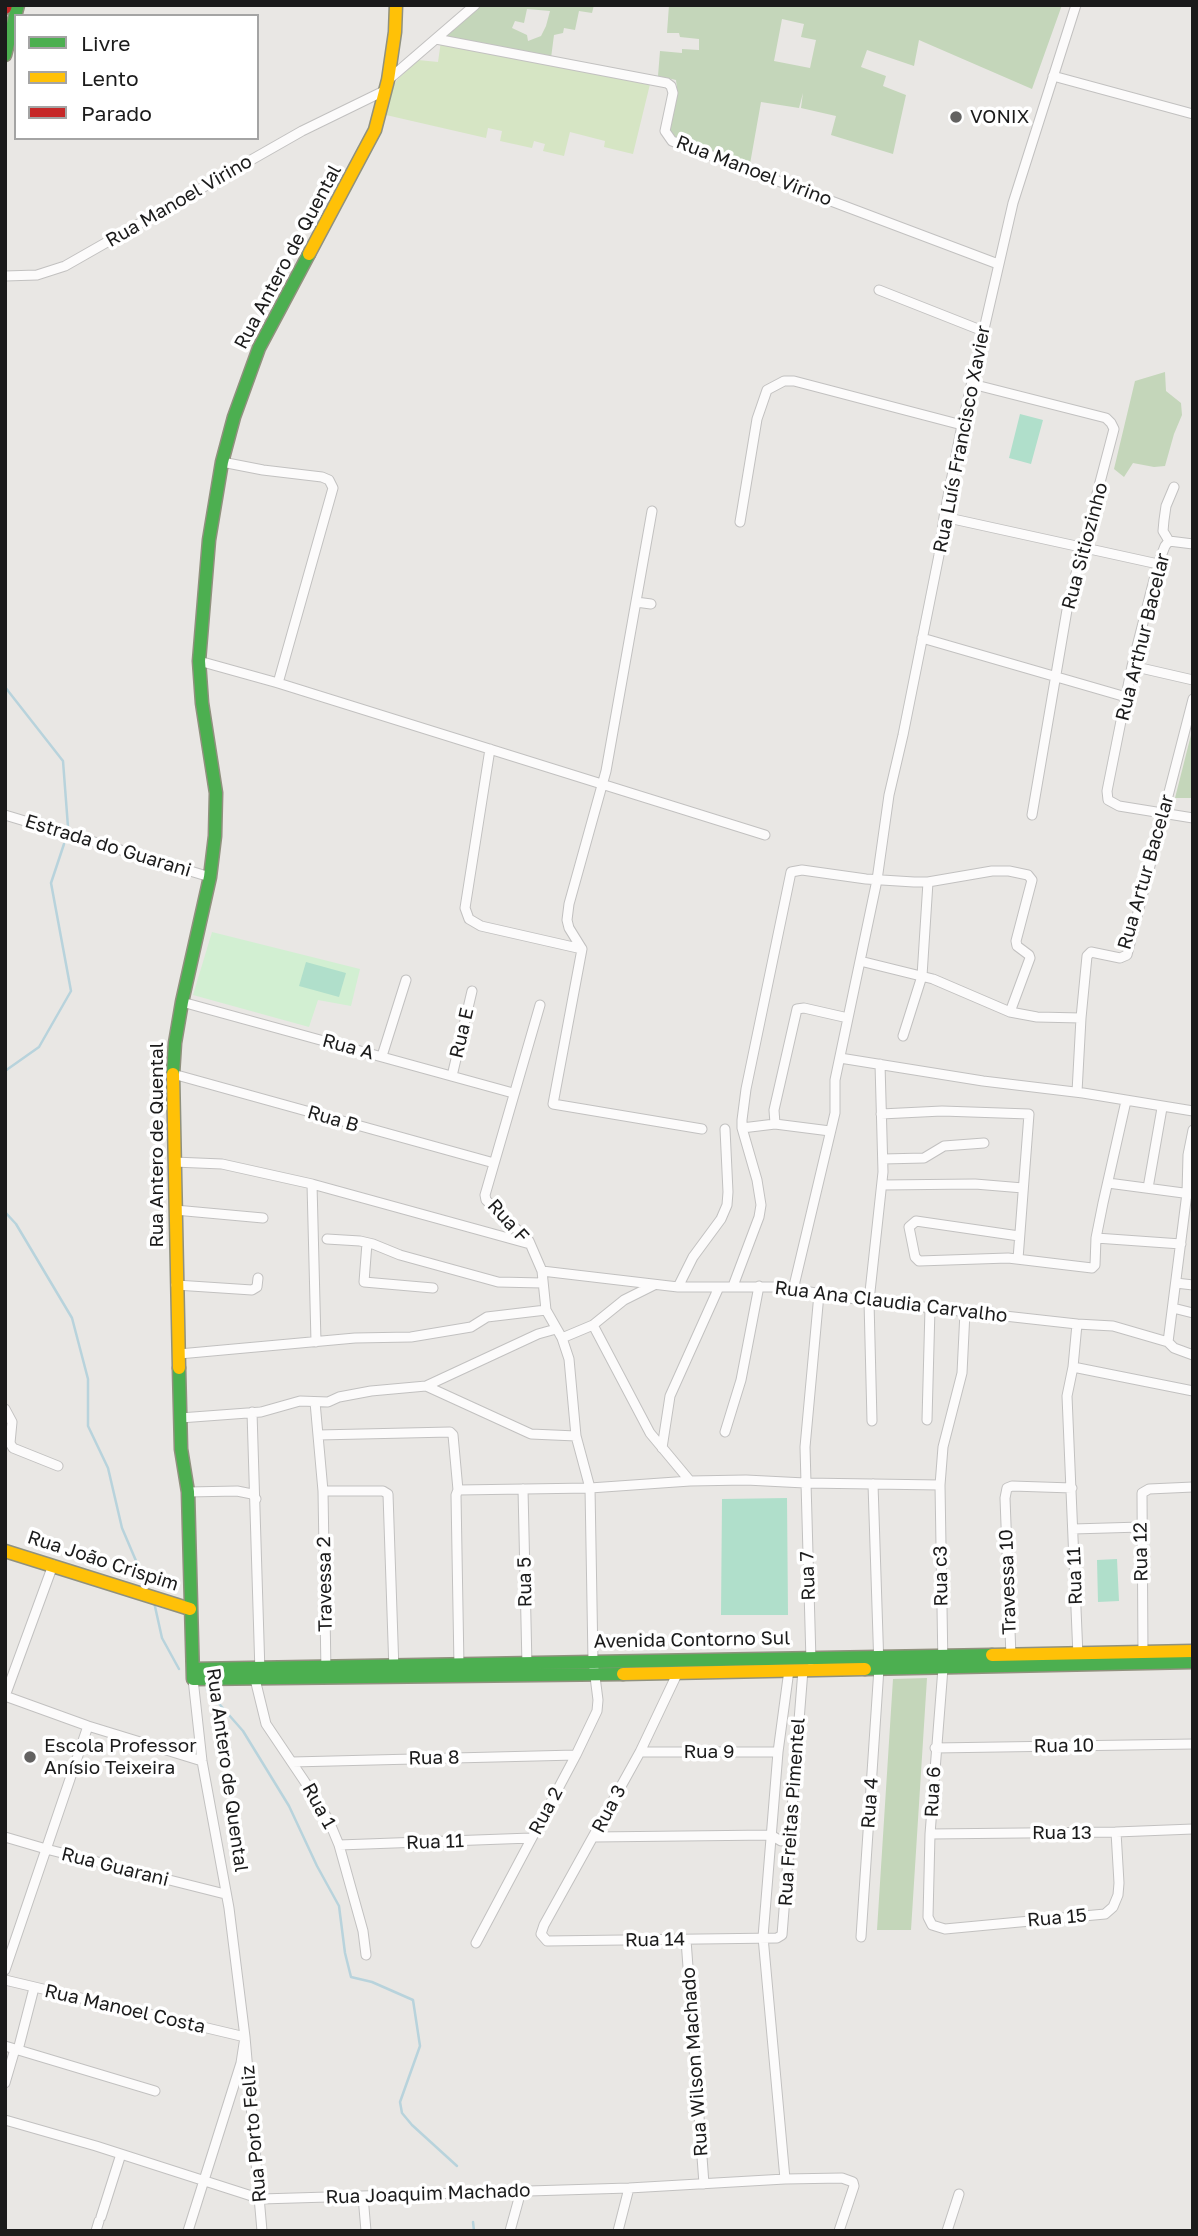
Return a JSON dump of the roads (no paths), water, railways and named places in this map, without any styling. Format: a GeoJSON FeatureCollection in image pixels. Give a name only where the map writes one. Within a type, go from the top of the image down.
{"type":"FeatureCollection","features":[{"type":"Feature","properties":{"kind":"street","name":"Rua Antero de Quental"},"geometry":{"type":"LineString","coordinates":[[188,2231],[241,2063],[246,2037],[202,1761],[193,1674],[188,1492],[181,1449],[176,1285],[173,1074],[175,1043],[210,877],[215,836],[216,793],[202,703],[199,661],[209,540],[222,462],[234,417],[259,348],[375,130],[387,85],[396,5]]}},
{"type":"Feature","properties":{"kind":"street","name":"Rua Manoel Virino"},"geometry":{"type":"LineString","coordinates":[[5,275],[37,275],[65,266],[387,85],[475,5]]}},
{"type":"Feature","properties":{"kind":"street","name":"Rua Luís Francisco Xavier"},"geometry":{"type":"LineString","coordinates":[[793,1290],[835,1113],[835,1080],[877,880],[889,795],[939,555],[962,425],[1013,203],[1076,5]]}},
{"type":"Feature","properties":{"kind":"street"},"geometry":{"type":"LineString","coordinates":[[5,55],[14,20]]}},
{"type":"Feature","properties":{"kind":"street","name":"Rua Manoel Virino"},"geometry":{"type":"LineString","coordinates":[[436,39],[667,83],[673,93],[664,131],[672,141],[998,264]]}},
{"type":"Feature","properties":{"kind":"street"},"geometry":{"type":"LineString","coordinates":[[1052,76],[1193,114]]}},
{"type":"Feature","properties":{"kind":"street"},"geometry":{"type":"LineString","coordinates":[[879,289],[983,331]]}},
{"type":"Feature","properties":{"kind":"street"},"geometry":{"type":"LineString","coordinates":[[740,522],[757,419],[767,390],[785,381],[794,381],[962,425]]}},
{"type":"Feature","properties":{"kind":"street","name":"Rua Sitiozinho"},"geometry":{"type":"LineString","coordinates":[[972,384],[1098,415],[1111,423],[1114,435],[1068,604],[1032,815]]}},
{"type":"Feature","properties":{"kind":"street"},"geometry":{"type":"LineString","coordinates":[[222,462],[323,477],[330,480],[333,488],[278,683]]}},
{"type":"Feature","properties":{"kind":"street","name":"Rua Arthur Bacelar"},"geometry":{"type":"LineString","coordinates":[[1164,813],[1111,804],[1107,791],[1132,666],[1158,564],[1169,541],[1163,531],[1164,520],[1166,506],[1174,487]]}},
{"type":"Feature","properties":{"kind":"street"},"geometry":{"type":"LineString","coordinates":[[652,511],[606,771],[568,912],[569,928],[582,949],[553,1104],[702,1129]]}},
{"type":"Feature","properties":{"kind":"street"},"geometry":{"type":"LineString","coordinates":[[944,517],[1158,564]]}},
{"type":"Feature","properties":{"kind":"street"},"geometry":{"type":"LineString","coordinates":[[1169,541],[1193,544]]}},
{"type":"Feature","properties":{"kind":"street"},"geometry":{"type":"LineString","coordinates":[[636,602],[651,604]]}},
{"type":"Feature","properties":{"kind":"street"},"geometry":{"type":"LineString","coordinates":[[922,638],[1126,697]]}},
{"type":"Feature","properties":{"kind":"street"},"geometry":{"type":"LineString","coordinates":[[199,661],[278,683],[765,835]]}},
{"type":"Feature","properties":{"kind":"street"},"geometry":{"type":"LineString","coordinates":[[1132,666],[1193,680]]}},
{"type":"Feature","properties":{"kind":"street","name":"Rua Artur Bacelar"},"geometry":{"type":"LineString","coordinates":[[1077,1092],[1088,953],[1096,952],[1122,958],[1127,956],[1193,699]]}},
{"type":"Feature","properties":{"kind":"street"},"geometry":{"type":"LineString","coordinates":[[490,749],[465,908],[469,919],[481,926],[582,949]]}},
{"type":"Feature","properties":{"kind":"street"},"geometry":{"type":"LineString","coordinates":[[1164,813],[1193,818]]}},
{"type":"Feature","properties":{"kind":"street","name":"Estrada do Guarani"},"geometry":{"type":"LineString","coordinates":[[5,816],[210,877]]}},
{"type":"Feature","properties":{"kind":"street"},"geometry":{"type":"LineString","coordinates":[[733,1286],[761,1205],[757,1180],[742,1128],[747,1089],[791,872],[802,870],[877,880],[928,882],[992,872],[1009,871],[1028,875],[1031,878],[1016,939],[1017,946],[1029,955],[1030,961],[1010,1012]]}},
{"type":"Feature","properties":{"kind":"street"},"geometry":{"type":"LineString","coordinates":[[903,1036],[922,976],[928,882]]}},
{"type":"Feature","properties":{"kind":"street"},"geometry":{"type":"LineString","coordinates":[[860,961],[922,976],[1010,1012],[1037,1017],[1081,1018]]}},
{"type":"Feature","properties":{"kind":"street"},"geometry":{"type":"LineString","coordinates":[[382,1056],[406,980]]}},
{"type":"Feature","properties":{"kind":"street","name":"Rua E"},"geometry":{"type":"LineString","coordinates":[[452,1076],[472,991]]}},
{"type":"Feature","properties":{"kind":"street","name":"Rua A"},"geometry":{"type":"LineString","coordinates":[[183,1002],[513,1093]]}},
{"type":"Feature","properties":{"kind":"street","name":"Rua F"},"geometry":{"type":"LineString","coordinates":[[540,1005],[485,1190],[486,1200],[521,1231],[542,1271],[546,1310],[562,1338],[569,1359],[576,1436],[590,1488]]}},
{"type":"Feature","properties":{"kind":"street"},"geometry":{"type":"LineString","coordinates":[[775,1124],[775,1110],[797,1009],[804,1008],[848,1018]]}},
{"type":"Feature","properties":{"kind":"street"},"geometry":{"type":"LineString","coordinates":[[840,1058],[1193,1111]]}},
{"type":"Feature","properties":{"kind":"street"},"geometry":{"type":"LineString","coordinates":[[872,1421],[869,1301],[882,1185],[880,1064]]}},
{"type":"Feature","properties":{"kind":"street","name":"Rua B"},"geometry":{"type":"LineString","coordinates":[[173,1074],[494,1163]]}},
{"type":"Feature","properties":{"kind":"street"},"geometry":{"type":"LineString","coordinates":[[1020,1236],[916,1221],[909,1227],[915,1257],[919,1261],[1018,1259],[1092,1268],[1095,1265],[1096,1238],[1126,1101]]}},
{"type":"Feature","properties":{"kind":"street"},"geometry":{"type":"LineString","coordinates":[[1148,1188],[1162,1108]]}},
{"type":"Feature","properties":{"kind":"street"},"geometry":{"type":"LineString","coordinates":[[881,1114],[942,1111],[1029,1114],[1018,1259]]}},
{"type":"Feature","properties":{"kind":"street"},"geometry":{"type":"LineString","coordinates":[[742,1128],[775,1124],[830,1131]]}},
{"type":"Feature","properties":{"kind":"street"},"geometry":{"type":"LineString","coordinates":[[678,1287],[688,1264],[714,1231],[724,1212],[729,1192],[724,1129]]}},
{"type":"Feature","properties":{"kind":"street"},"geometry":{"type":"LineString","coordinates":[[1168,1342],[1190,1194],[1188,1155],[1193,1130]]}},
{"type":"Feature","properties":{"kind":"street"},"geometry":{"type":"LineString","coordinates":[[883,1159],[924,1158],[944,1146],[984,1143]]}},
{"type":"Feature","properties":{"kind":"street"},"geometry":{"type":"LineString","coordinates":[[174,1162],[222,1164],[312,1184],[530,1244]]}},
{"type":"Feature","properties":{"kind":"street"},"geometry":{"type":"LineString","coordinates":[[1108,1183],[1190,1194]]}},
{"type":"Feature","properties":{"kind":"street"},"geometry":{"type":"LineString","coordinates":[[312,1184],[316,1342]]}},
{"type":"Feature","properties":{"kind":"street"},"geometry":{"type":"LineString","coordinates":[[882,1185],[975,1184],[1023,1188]]}},
{"type":"Feature","properties":{"kind":"street"},"geometry":{"type":"LineString","coordinates":[[175,1210],[263,1218]]}},
{"type":"Feature","properties":{"kind":"street"},"geometry":{"type":"LineString","coordinates":[[1096,1238],[1181,1244]]}},
{"type":"Feature","properties":{"kind":"street"},"geometry":{"type":"LineString","coordinates":[[327,1239],[367,1243],[498,1282],[542,1283]]}},
{"type":"Feature","properties":{"kind":"street"},"geometry":{"type":"LineString","coordinates":[[367,1243],[364,1282],[433,1287]]}},
{"type":"Feature","properties":{"kind":"street","name":"Rua Ana Claudia Carvalho"},"geometry":{"type":"LineString","coordinates":[[542,1271],[678,1287],[759,1286],[930,1308],[1113,1326],[1168,1342],[1178,1350],[1193,1355]]}},
{"type":"Feature","properties":{"kind":"street"},"geometry":{"type":"LineString","coordinates":[[176,1285],[252,1290],[257,1287],[258,1278]]}},
{"type":"Feature","properties":{"kind":"street"},"geometry":{"type":"LineString","coordinates":[[1176,1283],[1193,1285]]}},
{"type":"Feature","properties":{"kind":"street"},"geometry":{"type":"LineString","coordinates":[[562,1338],[593,1325],[624,1300],[655,1284]]}},
{"type":"Feature","properties":{"kind":"street"},"geometry":{"type":"LineString","coordinates":[[725,1432],[741,1380],[759,1286]]}},
{"type":"Feature","properties":{"kind":"street"},"geometry":{"type":"LineString","coordinates":[[662,1448],[670,1396],[719,1287]]}},
{"type":"Feature","properties":{"kind":"street","name":"Rua 7"},"geometry":{"type":"LineString","coordinates":[[808,1665],[806,1447],[819,1294]]}},
{"type":"Feature","properties":{"kind":"street"},"geometry":{"type":"LineString","coordinates":[[927,1420],[930,1308]]}},
{"type":"Feature","properties":{"kind":"street"},"geometry":{"type":"LineString","coordinates":[[1172,1308],[1193,1313]]}},
{"type":"Feature","properties":{"kind":"street"},"geometry":{"type":"LineString","coordinates":[[179,1354],[411,1337],[471,1327],[487,1317],[546,1310]]}},
{"type":"Feature","properties":{"kind":"street","name":"Rua c3"},"geometry":{"type":"LineString","coordinates":[[943,1661],[940,1485],[943,1447],[962,1373],[965,1311]]}},
{"type":"Feature","properties":{"kind":"street"},"geometry":{"type":"LineString","coordinates":[[1072,1488],[1067,1396],[1077,1324]]}},
{"type":"Feature","properties":{"kind":"street"},"geometry":{"type":"LineString","coordinates":[[593,1325],[641,1416],[662,1448],[690,1482]]}},
{"type":"Feature","properties":{"kind":"street"},"geometry":{"type":"LineString","coordinates":[[180,1418],[261,1412],[300,1401],[328,1402],[339,1397],[371,1391],[426,1386],[538,1334],[556,1329]]}},
{"type":"Feature","properties":{"kind":"street"},"geometry":{"type":"LineString","coordinates":[[1073,1367],[1193,1391]]}},
{"type":"Feature","properties":{"kind":"street"},"geometry":{"type":"LineString","coordinates":[[426,1386],[531,1434],[576,1436]]}},
{"type":"Feature","properties":{"kind":"street","name":"Travessa 2"},"geometry":{"type":"LineString","coordinates":[[315,1402],[323,1491],[326,1671]]}},
{"type":"Feature","properties":{"kind":"street"},"geometry":{"type":"LineString","coordinates":[[5,1409],[12,1422],[10,1443],[13,1448],[58,1466]]}},
{"type":"Feature","properties":{"kind":"street","name":"Rua 1"},"geometry":{"type":"LineString","coordinates":[[252,1412],[256,1499],[257,1672],[266,1724],[329,1821],[339,1845],[363,1931],[366,1955]]}},
{"type":"Feature","properties":{"kind":"street"},"geometry":{"type":"LineString","coordinates":[[318,1435],[450,1432],[453,1435],[457,1495],[459,1669]]}},
{"type":"Feature","properties":{"kind":"street"},"geometry":{"type":"LineString","coordinates":[[457,1495],[523,1489],[746,1480],[940,1485]]}},
{"type":"Feature","properties":{"kind":"street"},"geometry":{"type":"LineString","coordinates":[[873,1484],[878,1662]]}},
{"type":"Feature","properties":{"kind":"street","name":"Rua 12"},"geometry":{"type":"LineString","coordinates":[[1143,1658],[1141,1495],[1144,1490],[1193,1487]]}},
{"type":"Feature","properties":{"kind":"street"},"geometry":{"type":"LineString","coordinates":[[590,1488],[593,1661]]}},
{"type":"Feature","properties":{"kind":"street","name":"Travessa 10"},"geometry":{"type":"LineString","coordinates":[[1011,1660],[1005,1498],[1007,1488],[1072,1488]]}},
{"type":"Feature","properties":{"kind":"street","name":"Rua 11"},"geometry":{"type":"LineString","coordinates":[[1072,1488],[1078,1659]]}},
{"type":"Feature","properties":{"kind":"street","name":"Rua 5"},"geometry":{"type":"LineString","coordinates":[[523,1489],[528,1668]]}},
{"type":"Feature","properties":{"kind":"street"},"geometry":{"type":"LineString","coordinates":[[188,1492],[237,1491],[252,1494],[256,1499]]}},
{"type":"Feature","properties":{"kind":"street"},"geometry":{"type":"LineString","coordinates":[[323,1491],[388,1493],[394,1670]]}},
{"type":"Feature","properties":{"kind":"street"},"geometry":{"type":"LineString","coordinates":[[1073,1529],[1141,1527]]}},
{"type":"Feature","properties":{"kind":"street","name":"Rua João Crispim"},"geometry":{"type":"LineString","coordinates":[[5,1550],[190,1609]]}},
{"type":"Feature","properties":{"kind":"street"},"geometry":{"type":"LineString","coordinates":[[53,1565],[5,1696],[88,1726],[202,1761]]}},
{"type":"Feature","properties":{"kind":"street","name":"Avenida Contorno Sul"},"geometry":{"type":"LineString","coordinates":[[1143,1658],[1193,1651]]}},
{"type":"Feature","properties":{"kind":"street","name":"Avenida Contorno Sul"},"geometry":{"type":"LineString","coordinates":[[193,1674],[528,1668],[593,1661],[808,1665],[1143,1658],[1193,1662]]}},
{"type":"Feature","properties":{"kind":"street","name":"Rua 2"},"geometry":{"type":"LineString","coordinates":[[476,1943],[597,1711],[593,1661]]}},
{"type":"Feature","properties":{"kind":"street","name":"Rua 6"},"geometry":{"type":"LineString","coordinates":[[928,1917],[935,1748],[943,1661]]}},
{"type":"Feature","properties":{"kind":"street","name":"Rua 4"},"geometry":{"type":"LineString","coordinates":[[861,1937],[878,1662]]}},
{"type":"Feature","properties":{"kind":"street","name":"Avenida Contorno Sul"},"geometry":{"type":"LineString","coordinates":[[528,1668],[595,1675],[789,1670],[808,1665]]}},
{"type":"Feature","properties":{"kind":"street","name":"Rua Freitas Pimentel"},"geometry":{"type":"LineString","coordinates":[[762,1937],[777,1938],[783,1932],[808,1665]]}},
{"type":"Feature","properties":{"kind":"street","name":"Rua Freitas Pimentel"},"geometry":{"type":"LineString","coordinates":[[785,2179],[762,1937],[778,1752],[789,1670]]}},
{"type":"Feature","properties":{"kind":"street","name":"Rua 3"},"geometry":{"type":"LineString","coordinates":[[547,1941],[541,1934],[544,1925],[594,1837],[678,1672]]}},
{"type":"Feature","properties":{"kind":"street"},"geometry":{"type":"LineString","coordinates":[[5,1970],[88,1726]]}},
{"type":"Feature","properties":{"kind":"street","name":"Rua 10"},"geometry":{"type":"LineString","coordinates":[[935,1748],[1193,1744]]}},
{"type":"Feature","properties":{"kind":"street","name":"Rua 9"},"geometry":{"type":"LineString","coordinates":[[639,1752],[778,1752]]}},
{"type":"Feature","properties":{"kind":"street","name":"Rua 8"},"geometry":{"type":"LineString","coordinates":[[292,1762],[576,1755]]}},
{"type":"Feature","properties":{"kind":"street","name":"Rua 13"},"geometry":{"type":"LineString","coordinates":[[930,1834],[1193,1829]]}},
{"type":"Feature","properties":{"kind":"street","name":"Rua 15"},"geometry":{"type":"LineString","coordinates":[[928,1917],[932,1925],[944,1929],[1105,1914],[1113,1907],[1118,1895],[1116,1832]]}},
{"type":"Feature","properties":{"kind":"street"},"geometry":{"type":"LineString","coordinates":[[594,1837],[771,1835],[781,1840],[790,1837]]}},
{"type":"Feature","properties":{"kind":"street","name":"Rua Guarani"},"geometry":{"type":"LineString","coordinates":[[5,1837],[225,1895]]}},
{"type":"Feature","properties":{"kind":"street","name":"Rua 11"},"geometry":{"type":"LineString","coordinates":[[339,1845],[531,1838]]}},
{"type":"Feature","properties":{"kind":"street","name":"Rua 14"},"geometry":{"type":"LineString","coordinates":[[547,1941],[762,1937]]}},
{"type":"Feature","properties":{"kind":"street","name":"Rua Wilson Machado"},"geometry":{"type":"LineString","coordinates":[[686,1940],[704,2183]]}},
{"type":"Feature","properties":{"kind":"street","name":"Rua Manoel Costa"},"geometry":{"type":"LineString","coordinates":[[5,1980],[246,2037]]}},
{"type":"Feature","properties":{"kind":"street"},"geometry":{"type":"LineString","coordinates":[[5,2083],[13,2049],[34,1988]]}},
{"type":"Feature","properties":{"kind":"street","name":"Rua Porto Feliz"},"geometry":{"type":"LineString","coordinates":[[246,2037],[262,2231]]}},
{"type":"Feature","properties":{"kind":"street"},"geometry":{"type":"LineString","coordinates":[[13,2049],[155,2091]]}},
{"type":"Feature","properties":{"kind":"street","name":"Rua Joaquim Machado"},"geometry":{"type":"LineString","coordinates":[[6,2122],[121,2154],[261,2199],[629,2188],[842,2178],[853,2182],[853,2191],[839,2231]]}},
{"type":"Feature","properties":{"kind":"street"},"geometry":{"type":"LineString","coordinates":[[99,2223],[121,2154]]}},
{"type":"Feature","properties":{"kind":"street"},"geometry":{"type":"LineString","coordinates":[[618,2231],[629,2188]]}},
{"type":"Feature","properties":{"kind":"street"},"geometry":{"type":"LineString","coordinates":[[510,2231],[521,2191]]}},
{"type":"Feature","properties":{"kind":"street"},"geometry":{"type":"LineString","coordinates":[[947,2231],[959,2194]]}},
{"type":"Feature","properties":{"kind":"street"},"geometry":{"type":"LineString","coordinates":[[363,2196],[366,2231]]}},
{"type":"Feature","properties":{"kind":"waterway"},"geometry":{"type":"LineString","coordinates":[[5,687],[63,761],[68,827]]}},
{"type":"Feature","properties":{"kind":"waterway"},"geometry":{"type":"LineString","coordinates":[[5,1071],[39,1047],[71,991],[51,883],[64,844]]}},
{"type":"Feature","properties":{"kind":"waterway"},"geometry":{"type":"LineString","coordinates":[[5,1212],[16,1224],[72,1318],[88,1379],[88,1426],[108,1468],[122,1528],[148,1589]]}},
{"type":"Feature","properties":{"kind":"waterway"},"geometry":{"type":"LineString","coordinates":[[154,1602],[162,1638],[179,1669]]}},
{"type":"Feature","properties":{"kind":"waterway"},"geometry":{"type":"LineString","coordinates":[[207,1690],[243,1731],[289,1806],[339,1906],[351,1977],[372,1982],[413,2000],[420,2046],[400,2102],[402,2113],[457,2166]]}},
{"type":"Feature","properties":{"kind":"waterway"},"geometry":{"type":"LineString","coordinates":[[473,2222],[474,2231]]}},
{"type":"Feature","properties":{"kind":"place","name":"VONIX"},"geometry":{"type":"Point","coordinates":[956,117]}},
{"type":"Feature","properties":{"kind":"place","name":"Escola Professor Anísio Teixeira"},"geometry":{"type":"Point","coordinates":[30,1757]}}]}
